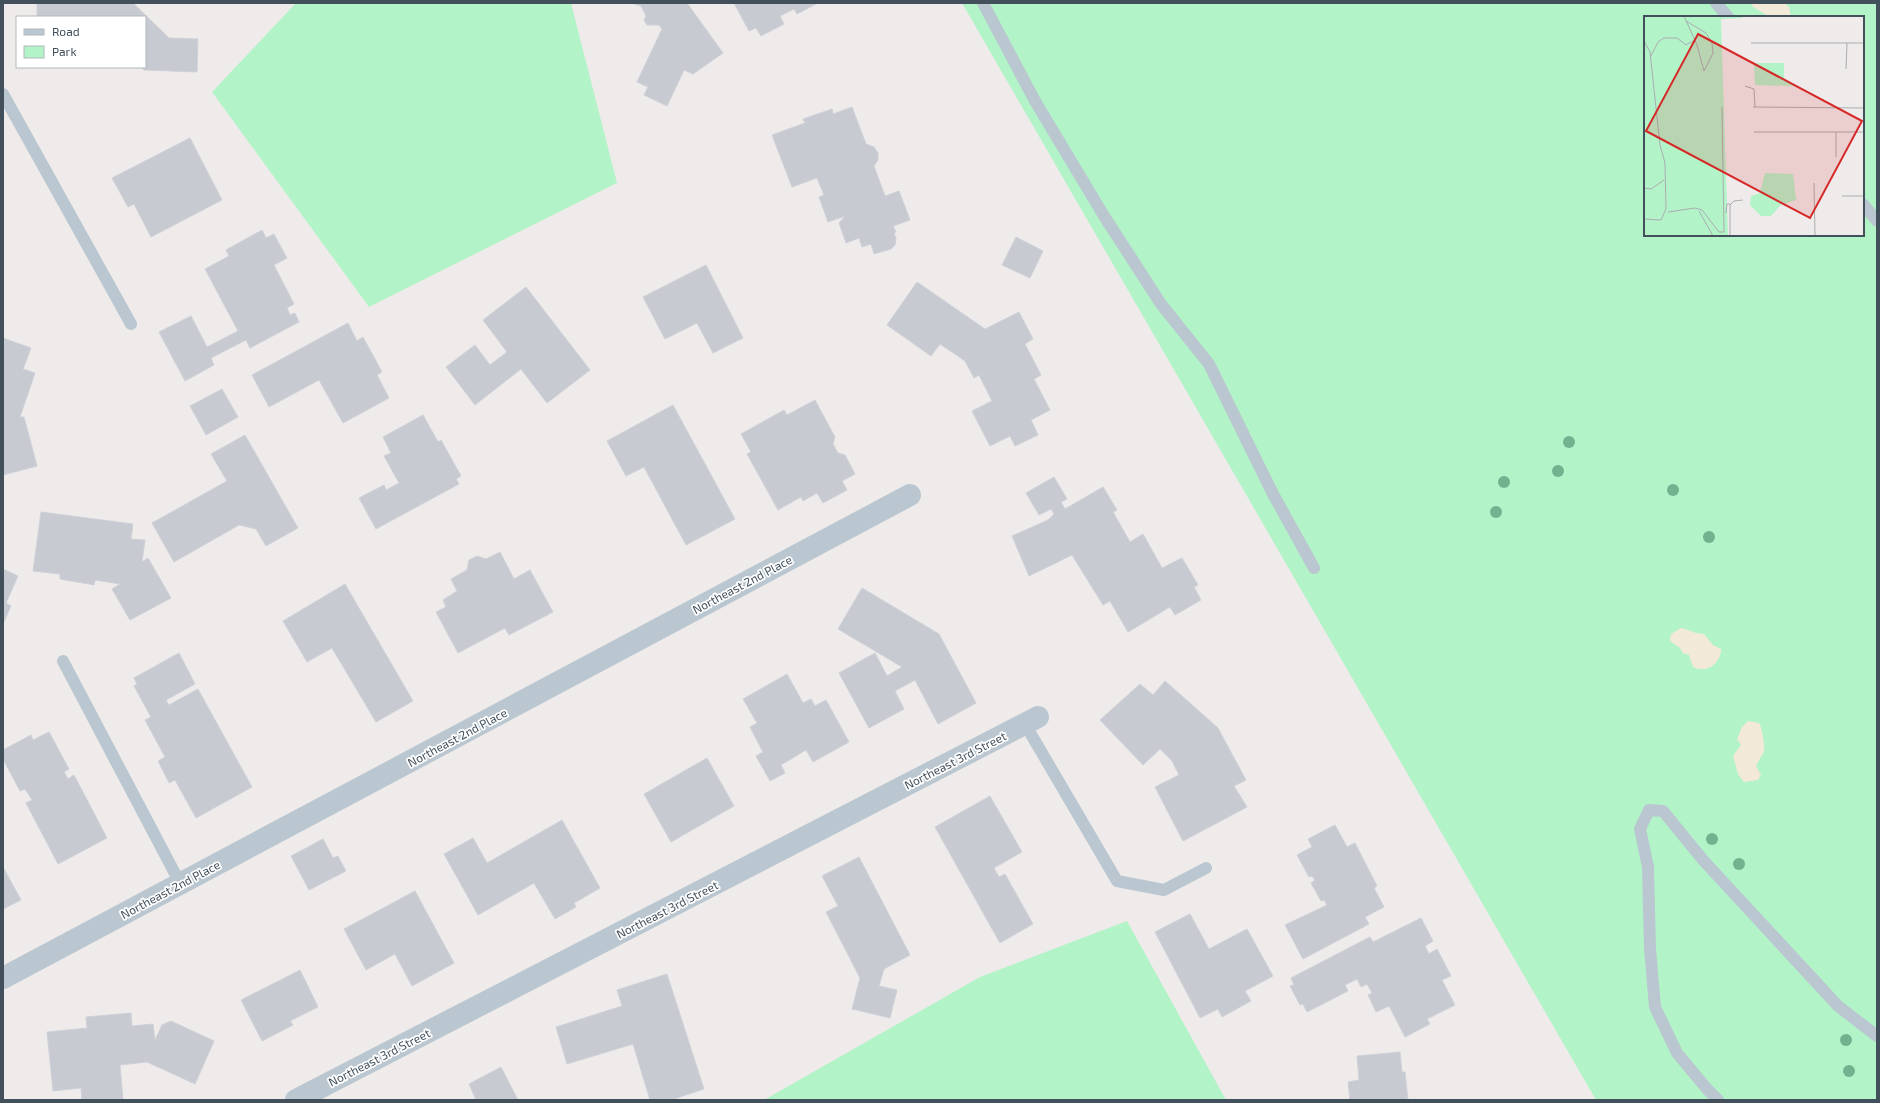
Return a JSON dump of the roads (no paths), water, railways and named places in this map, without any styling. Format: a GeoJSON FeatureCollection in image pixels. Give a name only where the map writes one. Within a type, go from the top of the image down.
{"type":"FeatureCollection","features":[{"type":"Feature","properties":{"kind":"street","name":"Northeast 2nd Place"},"geometry":{"type":"LineString","coordinates":[[3,978],[910,495]]}},
{"type":"Feature","properties":{"kind":"street","name":"Northeast 3rd Street"},"geometry":{"type":"LineString","coordinates":[[296,1100],[1032,721]]}},
{"type":"Feature","properties":{"kind":"lane"},"geometry":{"type":"LineString","coordinates":[[983,3],[1035,101],[1104,216],[1161,304],[1209,364],[1273,494],[1314,568]]}},
{"type":"Feature","properties":{"kind":"lane"},"geometry":{"type":"LineString","coordinates":[[1716,3],[1727,16]]}},
{"type":"Feature","properties":{"kind":"lane"},"geometry":{"type":"LineString","coordinates":[[3,94],[131,324]]}},
{"type":"Feature","properties":{"kind":"lane"},"geometry":{"type":"LineString","coordinates":[[1864,205],[1877,221]]}},
{"type":"Feature","properties":{"kind":"lane"},"geometry":{"type":"LineString","coordinates":[[63,661],[180,883]]}},
{"type":"Feature","properties":{"kind":"lane"},"geometry":{"type":"LineString","coordinates":[[1032,721],[1117,881],[1164,890],[1206,868]]}},
{"type":"Feature","properties":{"kind":"lane"},"geometry":{"type":"LineString","coordinates":[[1718,1100],[1706,1089],[1677,1053],[1655,1006],[1650,949],[1648,867],[1640,829],[1649,810],[1663,811],[1703,860],[1838,1006],[1877,1036]]}}]}
